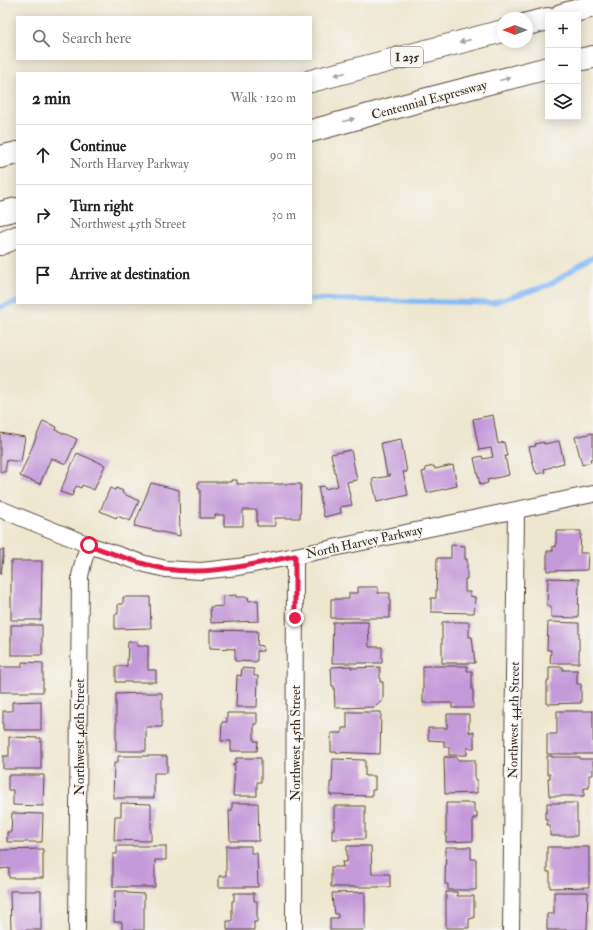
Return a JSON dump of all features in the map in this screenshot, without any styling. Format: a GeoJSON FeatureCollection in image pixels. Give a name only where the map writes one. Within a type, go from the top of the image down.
{"type":"FeatureCollection","features":[{"type":"Feature","properties":{"kind":"highway"},"geometry":{"type":"LineString","coordinates":[[572,12],[593,6]]}},
{"type":"Feature","properties":{"kind":"highway"},"geometry":{"type":"LineString","coordinates":[[533,22],[545,19]]}},
{"type":"Feature","properties":{"kind":"highway","name":"I 235"},"geometry":{"type":"LineString","coordinates":[[312,81],[497,33]]}},
{"type":"Feature","properties":{"kind":"highway"},"geometry":{"type":"LineString","coordinates":[[581,59],[593,57]]}},
{"type":"Feature","properties":{"kind":"highway","name":"Centennial Expressway"},"geometry":{"type":"LineString","coordinates":[[312,131],[545,69]]}},
{"type":"Feature","properties":{"kind":"highway"},"geometry":{"type":"LineString","coordinates":[[0,157],[16,153]]}},
{"type":"Feature","properties":{"kind":"highway"},"geometry":{"type":"LineString","coordinates":[[0,213],[16,210]]}},
{"type":"Feature","properties":{"kind":"highway"},"geometry":{"type":"LineString","coordinates":[[0,244],[16,238]]}},
{"type":"Feature","properties":{"kind":"street","name":"North Harvey Parkway"},"geometry":{"type":"LineString","coordinates":[[0,510],[89,545],[145,564],[183,571],[218,570],[295,556],[593,494]]}},
{"type":"Feature","properties":{"kind":"street","name":"Northwest 44th Street"},"geometry":{"type":"LineString","coordinates":[[511,930],[516,510]]}},
{"type":"Feature","properties":{"kind":"street","name":"Northwest 46th Street"},"geometry":{"type":"LineString","coordinates":[[77,930],[80,576],[89,545]]}},
{"type":"Feature","properties":{"kind":"street","name":"Northwest 45th Street"},"geometry":{"type":"LineString","coordinates":[[294,930],[295,556]]}},
{"type":"Feature","properties":{"kind":"building"},"geometry":{"type":"Polygon","coordinates":[[[493,415],[498,444],[504,442],[509,475],[487,480],[488,483],[480,485],[474,458],[482,456],[483,459],[493,457],[491,448],[479,450],[473,419],[493,415]]]}},
{"type":"Feature","properties":{"kind":"building"},"geometry":{"type":"Polygon","coordinates":[[[43,421],[57,427],[56,430],[77,439],[66,464],[51,458],[40,484],[20,476],[43,421]]]}},
{"type":"Feature","properties":{"kind":"building"},"geometry":{"type":"Polygon","coordinates":[[[0,433],[25,437],[21,462],[7,460],[5,472],[0,472],[0,433]]]}},
{"type":"Feature","properties":{"kind":"building"},"geometry":{"type":"Polygon","coordinates":[[[593,433],[593,458],[590,459],[591,462],[582,465],[575,437],[593,433]]]}},
{"type":"Feature","properties":{"kind":"building"},"geometry":{"type":"Polygon","coordinates":[[[401,439],[407,472],[403,472],[408,495],[377,502],[372,479],[390,476],[390,474],[387,475],[381,443],[401,439]]]}},
{"type":"Feature","properties":{"kind":"building"},"geometry":{"type":"Polygon","coordinates":[[[559,441],[564,463],[544,469],[545,472],[537,474],[529,447],[536,446],[535,444],[544,442],[544,444],[559,441]]]}},
{"type":"Feature","properties":{"kind":"building"},"geometry":{"type":"Polygon","coordinates":[[[351,450],[357,480],[347,482],[352,505],[340,507],[341,513],[324,517],[318,487],[324,486],[325,489],[338,486],[331,454],[351,450]]]}},
{"type":"Feature","properties":{"kind":"building"},"geometry":{"type":"Polygon","coordinates":[[[77,453],[105,465],[94,490],[82,485],[81,488],[76,486],[72,496],[60,492],[77,453]]]}},
{"type":"Feature","properties":{"kind":"building"},"geometry":{"type":"Polygon","coordinates":[[[453,465],[457,486],[427,493],[422,472],[426,471],[425,468],[434,466],[435,469],[453,465]]]}},
{"type":"Feature","properties":{"kind":"building"},"geometry":{"type":"Polygon","coordinates":[[[231,480],[237,480],[237,484],[301,484],[300,518],[275,518],[275,526],[257,526],[257,510],[243,510],[243,526],[224,526],[224,515],[215,515],[215,518],[200,518],[200,489],[198,489],[198,482],[231,482],[231,480]]]}},
{"type":"Feature","properties":{"kind":"building"},"geometry":{"type":"Polygon","coordinates":[[[151,483],[179,490],[180,536],[134,526],[151,483]]]}},
{"type":"Feature","properties":{"kind":"building"},"geometry":{"type":"Polygon","coordinates":[[[110,488],[115,490],[116,488],[123,491],[122,493],[139,501],[130,521],[117,516],[116,518],[100,511],[110,488]]]}},
{"type":"Feature","properties":{"kind":"building"},"geometry":{"type":"Polygon","coordinates":[[[556,531],[581,531],[580,553],[588,553],[587,570],[547,571],[547,551],[553,551],[553,546],[556,547],[556,531]]]}},
{"type":"Feature","properties":{"kind":"building"},"geometry":{"type":"Polygon","coordinates":[[[451,545],[465,546],[465,559],[467,559],[467,579],[465,579],[465,592],[470,592],[470,596],[475,597],[474,613],[431,612],[431,598],[436,598],[437,558],[451,558],[451,545]]]}},
{"type":"Feature","properties":{"kind":"building"},"geometry":{"type":"Polygon","coordinates":[[[0,550],[4,550],[1,574],[0,574],[0,550]]]}},
{"type":"Feature","properties":{"kind":"building"},"geometry":{"type":"Polygon","coordinates":[[[11,561],[42,561],[41,620],[11,620],[11,561]]]}},
{"type":"Feature","properties":{"kind":"building"},"geometry":{"type":"Polygon","coordinates":[[[548,578],[579,579],[578,618],[551,617],[551,606],[547,606],[548,578]]]}},
{"type":"Feature","properties":{"kind":"building"},"geometry":{"type":"Polygon","coordinates":[[[358,587],[378,587],[378,593],[390,593],[390,618],[331,618],[331,599],[349,599],[349,593],[358,593],[358,587]]]}},
{"type":"Feature","properties":{"kind":"building"},"geometry":{"type":"Polygon","coordinates":[[[236,595],[236,597],[248,597],[249,601],[258,600],[259,621],[211,623],[210,607],[223,606],[223,596],[236,595]]]}},
{"type":"Feature","properties":{"kind":"building"},"geometry":{"type":"Polygon","coordinates":[[[123,597],[150,597],[151,628],[115,629],[115,614],[118,614],[118,604],[123,604],[123,597]]]}},
{"type":"Feature","properties":{"kind":"building"},"geometry":{"type":"Polygon","coordinates":[[[333,622],[368,622],[369,647],[382,647],[382,663],[332,663],[333,622]]]}},
{"type":"Feature","properties":{"kind":"building"},"geometry":{"type":"Polygon","coordinates":[[[442,622],[469,622],[469,637],[472,637],[475,663],[442,663],[442,622]]]}},
{"type":"Feature","properties":{"kind":"building"},"geometry":{"type":"Polygon","coordinates":[[[548,622],[579,623],[579,663],[550,663],[551,650],[547,650],[548,622]]]}},
{"type":"Feature","properties":{"kind":"building"},"geometry":{"type":"Polygon","coordinates":[[[11,625],[42,625],[42,655],[11,655],[11,625]]]}},
{"type":"Feature","properties":{"kind":"building"},"geometry":{"type":"Polygon","coordinates":[[[210,630],[258,631],[257,645],[263,646],[263,651],[257,651],[257,662],[235,661],[235,649],[210,648],[210,630]]]}},
{"type":"Feature","properties":{"kind":"building"},"geometry":{"type":"Polygon","coordinates":[[[128,642],[137,642],[137,646],[148,646],[148,670],[156,670],[156,682],[116,682],[116,666],[127,666],[128,642]]]}},
{"type":"Feature","properties":{"kind":"building"},"geometry":{"type":"Polygon","coordinates":[[[22,662],[43,663],[43,692],[0,692],[0,667],[22,667],[22,662]]]}},
{"type":"Feature","properties":{"kind":"building"},"geometry":{"type":"Polygon","coordinates":[[[351,666],[351,668],[380,667],[380,682],[383,682],[383,700],[375,707],[335,708],[331,667],[351,666]]]}},
{"type":"Feature","properties":{"kind":"building"},"geometry":{"type":"Polygon","coordinates":[[[423,666],[467,666],[467,671],[472,671],[473,708],[452,708],[452,703],[423,703],[423,666]]]}},
{"type":"Feature","properties":{"kind":"building"},"geometry":{"type":"Polygon","coordinates":[[[549,667],[563,667],[563,670],[577,670],[577,684],[581,684],[581,703],[547,704],[547,681],[549,681],[549,667]]]}},
{"type":"Feature","properties":{"kind":"building"},"geometry":{"type":"Polygon","coordinates":[[[242,668],[254,669],[254,676],[258,676],[257,707],[236,707],[237,675],[241,676],[242,668]]]}},
{"type":"Feature","properties":{"kind":"building"},"geometry":{"type":"Polygon","coordinates":[[[162,693],[162,727],[146,727],[146,751],[116,751],[116,694],[162,693]]]}},
{"type":"Feature","properties":{"kind":"building"},"geometry":{"type":"Polygon","coordinates":[[[41,701],[41,730],[3,730],[3,711],[12,711],[12,702],[41,701]]]}},
{"type":"Feature","properties":{"kind":"building"},"geometry":{"type":"Polygon","coordinates":[[[557,711],[593,711],[593,754],[547,754],[547,734],[557,734],[557,711]]]}},
{"type":"Feature","properties":{"kind":"building"},"geometry":{"type":"Polygon","coordinates":[[[347,712],[381,712],[380,754],[331,752],[331,733],[342,733],[342,728],[347,728],[347,712]]]}},
{"type":"Feature","properties":{"kind":"building"},"geometry":{"type":"Polygon","coordinates":[[[227,713],[257,713],[257,724],[254,724],[254,741],[258,741],[257,751],[231,751],[231,741],[221,741],[222,722],[227,722],[227,713]]]}},
{"type":"Feature","properties":{"kind":"building"},"geometry":{"type":"Polygon","coordinates":[[[447,714],[469,714],[469,732],[474,732],[474,748],[467,748],[467,755],[449,755],[449,747],[444,747],[444,741],[428,740],[428,728],[447,728],[447,714]]]}},
{"type":"Feature","properties":{"kind":"building"},"geometry":{"type":"Polygon","coordinates":[[[9,737],[41,738],[41,769],[3,769],[3,756],[9,756],[9,737]]]}},
{"type":"Feature","properties":{"kind":"building"},"geometry":{"type":"Polygon","coordinates":[[[118,756],[167,756],[167,773],[154,773],[154,798],[113,798],[114,763],[118,763],[118,756]]]}},
{"type":"Feature","properties":{"kind":"building"},"geometry":{"type":"Polygon","coordinates":[[[547,756],[593,759],[593,775],[589,775],[589,788],[584,788],[584,796],[549,796],[548,778],[550,778],[550,774],[547,774],[547,756]]]}},
{"type":"Feature","properties":{"kind":"building"},"geometry":{"type":"Polygon","coordinates":[[[444,757],[457,757],[457,760],[475,760],[477,793],[445,794],[444,757]]]}},
{"type":"Feature","properties":{"kind":"building"},"geometry":{"type":"Polygon","coordinates":[[[236,758],[261,758],[261,782],[257,782],[257,796],[233,796],[235,765],[233,765],[233,763],[236,763],[236,758]]]}},
{"type":"Feature","properties":{"kind":"building"},"geometry":{"type":"Polygon","coordinates":[[[333,759],[365,760],[365,776],[375,776],[375,790],[372,790],[372,796],[330,795],[333,759]]]}},
{"type":"Feature","properties":{"kind":"building"},"geometry":{"type":"Polygon","coordinates":[[[8,775],[44,775],[43,806],[13,805],[13,790],[8,790],[8,775]]]}},
{"type":"Feature","properties":{"kind":"building"},"geometry":{"type":"Polygon","coordinates":[[[121,803],[151,804],[151,841],[114,840],[115,816],[121,816],[121,803]]]}},
{"type":"Feature","properties":{"kind":"building"},"geometry":{"type":"Polygon","coordinates":[[[232,803],[258,803],[259,841],[230,841],[229,811],[232,811],[232,803]]]}},
{"type":"Feature","properties":{"kind":"building"},"geometry":{"type":"Polygon","coordinates":[[[446,803],[474,803],[474,812],[477,812],[477,818],[473,818],[473,841],[446,842],[446,803]]]}},
{"type":"Feature","properties":{"kind":"building"},"geometry":{"type":"Polygon","coordinates":[[[547,803],[577,803],[577,836],[550,836],[550,825],[547,825],[547,819],[545,819],[547,803]]]}},
{"type":"Feature","properties":{"kind":"building"},"geometry":{"type":"Polygon","coordinates":[[[334,806],[365,806],[365,839],[332,839],[332,829],[334,829],[334,806]]]}},
{"type":"Feature","properties":{"kind":"building"},"geometry":{"type":"Polygon","coordinates":[[[12,813],[43,814],[42,842],[7,842],[7,832],[11,832],[12,813]]]}},
{"type":"Feature","properties":{"kind":"building"},"geometry":{"type":"Polygon","coordinates":[[[117,846],[166,846],[166,860],[155,860],[155,887],[113,887],[113,854],[117,854],[117,846]]]}},
{"type":"Feature","properties":{"kind":"building"},"geometry":{"type":"Polygon","coordinates":[[[226,846],[251,846],[251,853],[257,853],[258,887],[219,887],[219,876],[226,876],[226,846]]]}},
{"type":"Feature","properties":{"kind":"building"},"geometry":{"type":"Polygon","coordinates":[[[347,846],[371,846],[372,874],[390,874],[390,887],[331,887],[331,867],[343,867],[342,862],[347,862],[347,846]]]}},
{"type":"Feature","properties":{"kind":"building"},"geometry":{"type":"Polygon","coordinates":[[[446,847],[471,847],[471,859],[476,859],[476,890],[448,890],[448,884],[445,884],[446,847]]]}},
{"type":"Feature","properties":{"kind":"building"},"geometry":{"type":"Polygon","coordinates":[[[547,847],[589,847],[589,887],[550,888],[550,872],[547,872],[547,847]]]}},
{"type":"Feature","properties":{"kind":"building"},"geometry":{"type":"Polygon","coordinates":[[[43,849],[43,878],[9,878],[9,868],[0,869],[0,850],[43,849]]]}},
{"type":"Feature","properties":{"kind":"building"},"geometry":{"type":"Polygon","coordinates":[[[10,891],[41,891],[41,930],[11,930],[10,891]]]}},
{"type":"Feature","properties":{"kind":"building"},"geometry":{"type":"Polygon","coordinates":[[[115,891],[127,891],[127,893],[144,894],[144,930],[122,930],[122,922],[114,922],[115,891]]]}},
{"type":"Feature","properties":{"kind":"building"},"geometry":{"type":"Polygon","coordinates":[[[365,892],[365,930],[330,930],[330,918],[338,918],[338,914],[335,914],[333,907],[332,893],[365,892]]]}},
{"type":"Feature","properties":{"kind":"building"},"geometry":{"type":"Polygon","coordinates":[[[446,892],[457,892],[457,896],[474,896],[474,918],[469,919],[469,928],[446,928],[446,892]]]}},
{"type":"Feature","properties":{"kind":"building"},"geometry":{"type":"Polygon","coordinates":[[[554,892],[588,892],[587,930],[547,930],[547,914],[554,914],[554,892]]]}},
{"type":"Feature","properties":{"kind":"building"},"geometry":{"type":"Polygon","coordinates":[[[234,893],[254,893],[254,901],[257,901],[257,922],[254,922],[254,930],[227,930],[227,921],[232,921],[232,901],[234,901],[234,893]]]}},
{"type":"Feature","properties":{"kind":"waterway"},"geometry":{"type":"LineString","coordinates":[[312,299],[492,303],[549,285],[593,257]]}},
{"type":"Feature","properties":{"kind":"waterway"},"geometry":{"type":"LineString","coordinates":[[0,307],[16,302]]}},
{"type":"Feature","properties":{"kind":"route"},"geometry":{"type":"LineString","coordinates":[[89,545],[145,564],[183,571],[218,570],[295,556],[295,618]]}}]}
